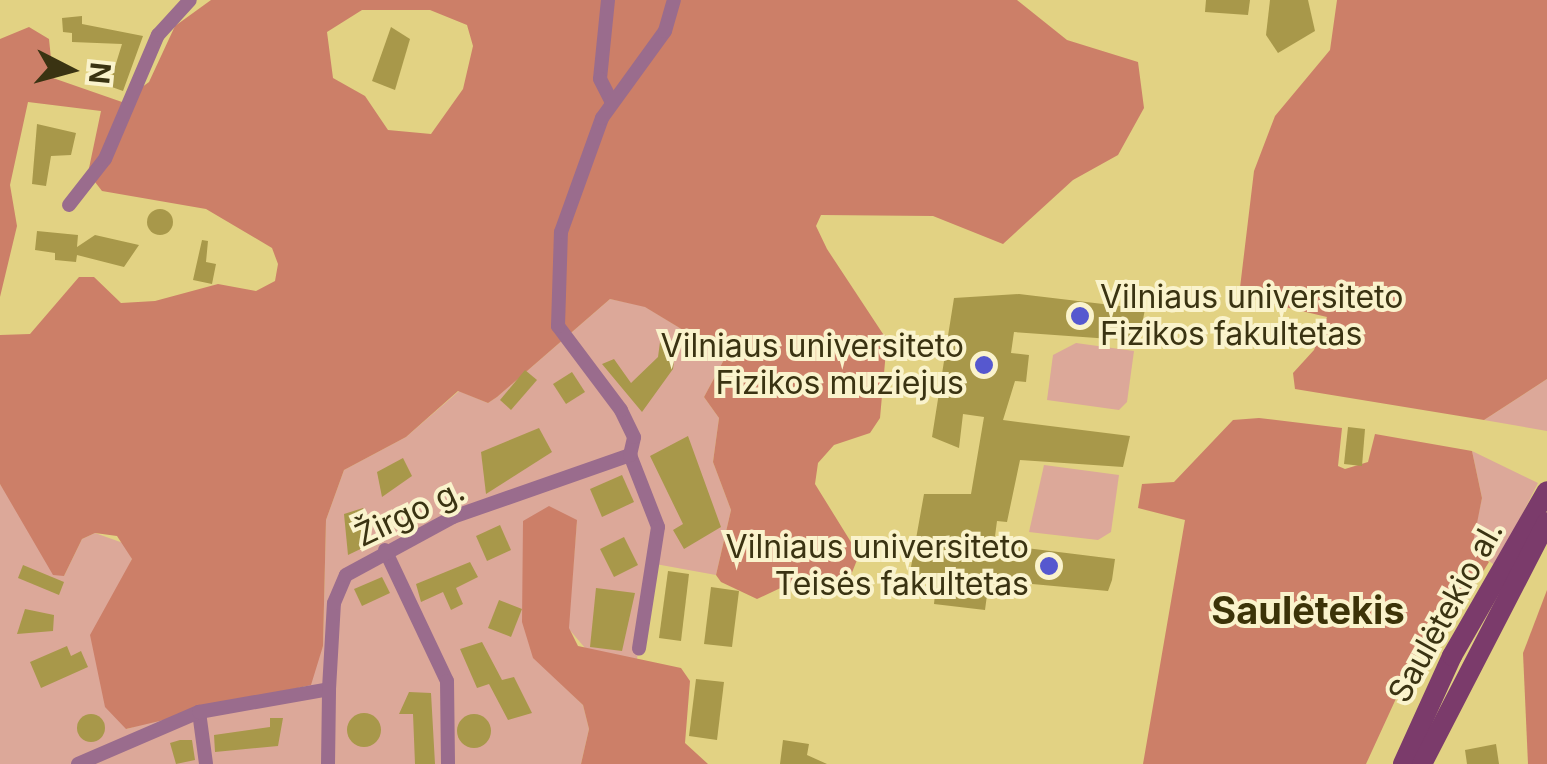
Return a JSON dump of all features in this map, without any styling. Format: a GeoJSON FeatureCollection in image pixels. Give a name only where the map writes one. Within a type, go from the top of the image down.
{"type":"FeatureCollection","features":[{"type":"Feature","properties":{"kind":"main road","name":"Saulėtekio al."},"geometry":{"type":"LineString","coordinates":[[1403,764],[1452,656],[1547,491]]}},
{"type":"Feature","properties":{"kind":"main road","name":"Saulėtekio al."},"geometry":{"type":"LineString","coordinates":[[1422,764],[1547,522]]}},
{"type":"Feature","properties":{"kind":"street"},"geometry":{"type":"LineString","coordinates":[[69,205],[106,160],[158,35],[190,0]]}},
{"type":"Feature","properties":{"kind":"street"},"geometry":{"type":"LineString","coordinates":[[608,0],[600,79],[610,101]]}},
{"type":"Feature","properties":{"kind":"street"},"geometry":{"type":"LineString","coordinates":[[640,649],[658,527],[630,455],[634,437],[620,410],[558,326],[554,308],[563,223],[610,101],[666,31],[674,0]]}},
{"type":"Feature","properties":{"kind":"street","name":"Žirgo g."},"geometry":{"type":"LineString","coordinates":[[328,764],[329,690],[340,585],[386,550],[630,455]]}},
{"type":"Feature","properties":{"kind":"street"},"geometry":{"type":"LineString","coordinates":[[386,550],[447,681],[448,764]]}},
{"type":"Feature","properties":{"kind":"street"},"geometry":{"type":"LineString","coordinates":[[84,763],[199,712],[329,690]]}},
{"type":"Feature","properties":{"kind":"street"},"geometry":{"type":"LineString","coordinates":[[199,712],[206,764]]}},
{"type":"Feature","properties":{"kind":"shaded area"},"geometry":{"type":"Polygon","coordinates":[[[211,0],[1017,0],[1067,40],[1138,62],[1144,108],[1118,155],[1073,180],[1003,244],[933,216],[821,215],[816,226],[827,249],[887,340],[880,418],[870,433],[834,445],[818,463],[815,484],[859,555],[845,590],[808,575],[757,599],[721,582],[716,575],[731,510],[713,462],[719,418],[704,397],[726,356],[645,307],[610,299],[488,403],[458,391],[406,437],[344,470],[326,520],[323,646],[311,685],[126,729],[105,707],[90,635],[132,559],[117,536],[95,533],[82,539],[64,576],[53,575],[0,484],[0,335],[30,334],[79,277],[94,277],[121,303],[155,301],[218,284],[256,291],[275,281],[278,264],[272,248],[206,209],[102,191],[88,173],[101,111],[28,102],[10,185],[17,226],[0,297],[0,39],[29,27],[49,39],[53,78],[122,102],[149,82],[175,26],[211,0]],[[362,10],[327,32],[333,78],[365,96],[388,130],[431,134],[463,89],[473,46],[467,25],[430,10],[362,10]]]}},
{"type":"Feature","properties":{"kind":"shaded area"},"geometry":{"type":"Polygon","coordinates":[[[1337,0],[1547,0],[1547,379],[1484,420],[1295,389],[1293,373],[1314,350],[1327,317],[1239,296],[1254,171],[1275,116],[1330,50],[1337,0]]]}},
{"type":"Feature","properties":{"kind":"shaded area"},"geometry":{"type":"Polygon","coordinates":[[[610,299],[644,306],[726,356],[704,397],[719,418],[713,462],[731,510],[716,575],[650,563],[637,659],[591,655],[568,628],[577,520],[550,673],[583,705],[589,729],[581,764],[0,764],[0,484],[64,576],[82,539],[95,533],[126,544],[132,559],[111,605],[127,729],[217,701],[305,689],[323,646],[326,520],[344,470],[406,437],[459,391],[488,403],[610,299]]]}},
{"type":"Feature","properties":{"kind":"shaded area"},"geometry":{"type":"Polygon","coordinates":[[[1076,343],[1134,351],[1127,402],[1119,410],[1047,400],[1053,355],[1076,343]]]}},
{"type":"Feature","properties":{"kind":"shaded area"},"geometry":{"type":"Polygon","coordinates":[[[1547,379],[1547,431],[1484,420],[1547,379]]]}},
{"type":"Feature","properties":{"kind":"shaded area"},"geometry":{"type":"Polygon","coordinates":[[[1259,418],[1342,428],[1338,466],[1345,469],[1368,462],[1375,434],[1472,451],[1482,498],[1472,548],[1489,562],[1442,638],[1422,642],[1366,764],[1143,764],[1185,520],[1138,508],[1142,484],[1174,482],[1233,420],[1259,418]]]}},
{"type":"Feature","properties":{"kind":"shaded area"},"geometry":{"type":"Polygon","coordinates":[[[1472,451],[1538,483],[1496,566],[1471,548],[1482,498],[1472,451]]]}},
{"type":"Feature","properties":{"kind":"shaded area"},"geometry":{"type":"Polygon","coordinates":[[[1044,465],[1119,475],[1111,532],[1098,540],[1029,532],[1044,465]]]}},
{"type":"Feature","properties":{"kind":"shaded area"},"geometry":{"type":"Polygon","coordinates":[[[549,506],[577,520],[569,628],[578,646],[681,668],[690,681],[685,743],[708,764],[581,764],[589,729],[583,705],[533,658],[522,622],[523,521],[549,506]]]}},
{"type":"Feature","properties":{"kind":"shaded area"},"geometry":{"type":"Polygon","coordinates":[[[1547,590],[1547,764],[1528,764],[1523,653],[1547,590]]]}},
{"type":"Feature","properties":{"kind":"building"},"geometry":{"type":"Polygon","coordinates":[[[1206,0],[1250,0],[1248,15],[1205,12],[1206,0]]]}},
{"type":"Feature","properties":{"kind":"building"},"geometry":{"type":"Polygon","coordinates":[[[1270,0],[1308,0],[1315,31],[1278,53],[1266,35],[1270,0]]]}},
{"type":"Feature","properties":{"kind":"building"},"geometry":{"type":"Polygon","coordinates":[[[82,16],[82,24],[143,36],[123,91],[109,86],[122,44],[72,42],[72,33],[63,32],[62,18],[82,16]]]}},
{"type":"Feature","properties":{"kind":"building"},"geometry":{"type":"Polygon","coordinates":[[[391,27],[410,39],[395,90],[372,81],[391,27]]]}},
{"type":"Feature","properties":{"kind":"building"},"geometry":{"type":"Polygon","coordinates":[[[37,124],[76,133],[71,155],[51,156],[46,186],[32,184],[37,124]]]}},
{"type":"Feature","properties":{"kind":"building"},"geometry":{"type":"Polygon","coordinates":[[[160,209],[170,212],[170,232],[160,235],[150,232],[147,222],[150,212],[160,209]]]}},
{"type":"Feature","properties":{"kind":"building"},"geometry":{"type":"Polygon","coordinates":[[[37,231],[78,235],[77,247],[95,235],[139,245],[124,267],[77,255],[76,262],[55,260],[55,253],[35,250],[37,231]]]}},
{"type":"Feature","properties":{"kind":"building"},"geometry":{"type":"Polygon","coordinates":[[[202,240],[208,241],[206,262],[216,264],[212,284],[193,280],[202,240]]]}},
{"type":"Feature","properties":{"kind":"building"},"geometry":{"type":"Polygon","coordinates":[[[1019,294],[1145,309],[1139,341],[1014,332],[1011,353],[1029,355],[1026,382],[1015,381],[1003,420],[1130,436],[1123,467],[1020,460],[1007,522],[997,521],[994,544],[1115,559],[1112,580],[1108,591],[989,580],[985,610],[934,604],[936,584],[914,581],[911,567],[924,494],[971,494],[984,417],[963,414],[959,448],[932,437],[954,298],[1019,294]]]}},
{"type":"Feature","properties":{"kind":"building"},"geometry":{"type":"Polygon","coordinates":[[[660,342],[676,346],[673,369],[642,412],[602,364],[614,359],[631,383],[658,357],[660,342]]]}},
{"type":"Feature","properties":{"kind":"building"},"geometry":{"type":"Polygon","coordinates":[[[525,370],[537,380],[511,410],[500,400],[525,370]]]}},
{"type":"Feature","properties":{"kind":"building"},"geometry":{"type":"Polygon","coordinates":[[[572,372],[585,392],[566,404],[553,384],[572,372]]]}},
{"type":"Feature","properties":{"kind":"building"},"geometry":{"type":"Polygon","coordinates":[[[1348,427],[1365,429],[1362,466],[1344,464],[1348,427]]]}},
{"type":"Feature","properties":{"kind":"building"},"geometry":{"type":"Polygon","coordinates":[[[539,428],[552,452],[486,494],[481,452],[539,428]]]}},
{"type":"Feature","properties":{"kind":"building"},"geometry":{"type":"Polygon","coordinates":[[[688,436],[721,527],[684,549],[673,530],[683,524],[650,456],[688,436]]]}},
{"type":"Feature","properties":{"kind":"building"},"geometry":{"type":"Polygon","coordinates":[[[403,458],[412,476],[382,497],[377,472],[403,458]]]}},
{"type":"Feature","properties":{"kind":"building"},"geometry":{"type":"Polygon","coordinates":[[[622,475],[634,502],[602,517],[590,489],[622,475]]]}},
{"type":"Feature","properties":{"kind":"building"},"geometry":{"type":"Polygon","coordinates":[[[363,508],[373,543],[348,555],[344,514],[363,508]]]}},
{"type":"Feature","properties":{"kind":"building"},"geometry":{"type":"Polygon","coordinates":[[[500,525],[511,550],[487,561],[476,536],[500,525]]]}},
{"type":"Feature","properties":{"kind":"building"},"geometry":{"type":"Polygon","coordinates":[[[624,537],[638,565],[614,577],[600,549],[624,537]]]}},
{"type":"Feature","properties":{"kind":"building"},"geometry":{"type":"Polygon","coordinates":[[[470,562],[478,577],[456,588],[463,604],[451,610],[443,592],[421,602],[416,584],[470,562]]]}},
{"type":"Feature","properties":{"kind":"building"},"geometry":{"type":"Polygon","coordinates":[[[23,565],[64,582],[59,595],[18,578],[23,565]]]}},
{"type":"Feature","properties":{"kind":"building"},"geometry":{"type":"Polygon","coordinates":[[[668,571],[689,574],[681,641],[659,638],[668,571]]]}},
{"type":"Feature","properties":{"kind":"building"},"geometry":{"type":"Polygon","coordinates":[[[382,577],[390,593],[362,606],[354,589],[382,577]]]}},
{"type":"Feature","properties":{"kind":"building"},"geometry":{"type":"Polygon","coordinates":[[[711,587],[739,591],[732,647],[704,644],[711,587]]]}},
{"type":"Feature","properties":{"kind":"building"},"geometry":{"type":"Polygon","coordinates":[[[596,588],[635,593],[622,651],[590,647],[596,588]]]}},
{"type":"Feature","properties":{"kind":"building"},"geometry":{"type":"Polygon","coordinates":[[[499,600],[522,609],[511,637],[488,628],[499,600]]]}},
{"type":"Feature","properties":{"kind":"building"},"geometry":{"type":"Polygon","coordinates":[[[25,609],[54,615],[53,631],[17,634],[25,609]]]}},
{"type":"Feature","properties":{"kind":"building"},"geometry":{"type":"Polygon","coordinates":[[[482,642],[502,680],[514,677],[532,713],[508,720],[489,684],[477,688],[460,649],[482,642]]]}},
{"type":"Feature","properties":{"kind":"building"},"geometry":{"type":"Polygon","coordinates":[[[67,646],[71,656],[81,651],[88,667],[41,688],[30,662],[67,646]]]}},
{"type":"Feature","properties":{"kind":"building"},"geometry":{"type":"Polygon","coordinates":[[[696,679],[724,682],[717,740],[689,736],[696,679]]]}},
{"type":"Feature","properties":{"kind":"building"},"geometry":{"type":"Polygon","coordinates":[[[409,692],[431,693],[435,764],[415,764],[413,714],[399,714],[409,692]]]}},
{"type":"Feature","properties":{"kind":"building"},"geometry":{"type":"Polygon","coordinates":[[[364,713],[376,718],[381,730],[376,742],[364,747],[352,742],[347,730],[352,718],[364,713]]]}},
{"type":"Feature","properties":{"kind":"building"},"geometry":{"type":"Polygon","coordinates":[[[91,714],[101,718],[105,728],[101,738],[91,742],[81,738],[77,728],[81,718],[91,714]]]}},
{"type":"Feature","properties":{"kind":"building"},"geometry":{"type":"Polygon","coordinates":[[[474,714],[486,719],[491,731],[486,743],[474,748],[462,743],[457,731],[462,719],[474,714]]]}},
{"type":"Feature","properties":{"kind":"building"},"geometry":{"type":"Polygon","coordinates":[[[270,718],[283,718],[278,746],[215,752],[214,735],[270,727],[270,718]]]}},
{"type":"Feature","properties":{"kind":"building"},"geometry":{"type":"Polygon","coordinates":[[[192,740],[195,760],[176,764],[170,743],[192,740]]]}},
{"type":"Feature","properties":{"kind":"building"},"geometry":{"type":"Polygon","coordinates":[[[783,740],[809,744],[807,755],[827,764],[780,764],[783,740]]]}},
{"type":"Feature","properties":{"kind":"building"},"geometry":{"type":"Polygon","coordinates":[[[1496,744],[1499,764],[1467,764],[1465,750],[1496,744]]]}},
{"type":"Feature","properties":{"kind":"place","name":"Vilniaus universiteto Fizikos fakultetas"},"geometry":{"type":"Point","coordinates":[1080,316]}},
{"type":"Feature","properties":{"kind":"place","name":"Vilniaus universiteto Fizikos muziejus"},"geometry":{"type":"Point","coordinates":[984,365]}},
{"type":"Feature","properties":{"kind":"place","name":"Vilniaus universiteto Teisės fakultetas"},"geometry":{"type":"Point","coordinates":[1049,566]}},
{"type":"Feature","properties":{"kind":"district","name":"Saulėtekis"},"geometry":{"type":"Point","coordinates":[1308,611]}}]}
